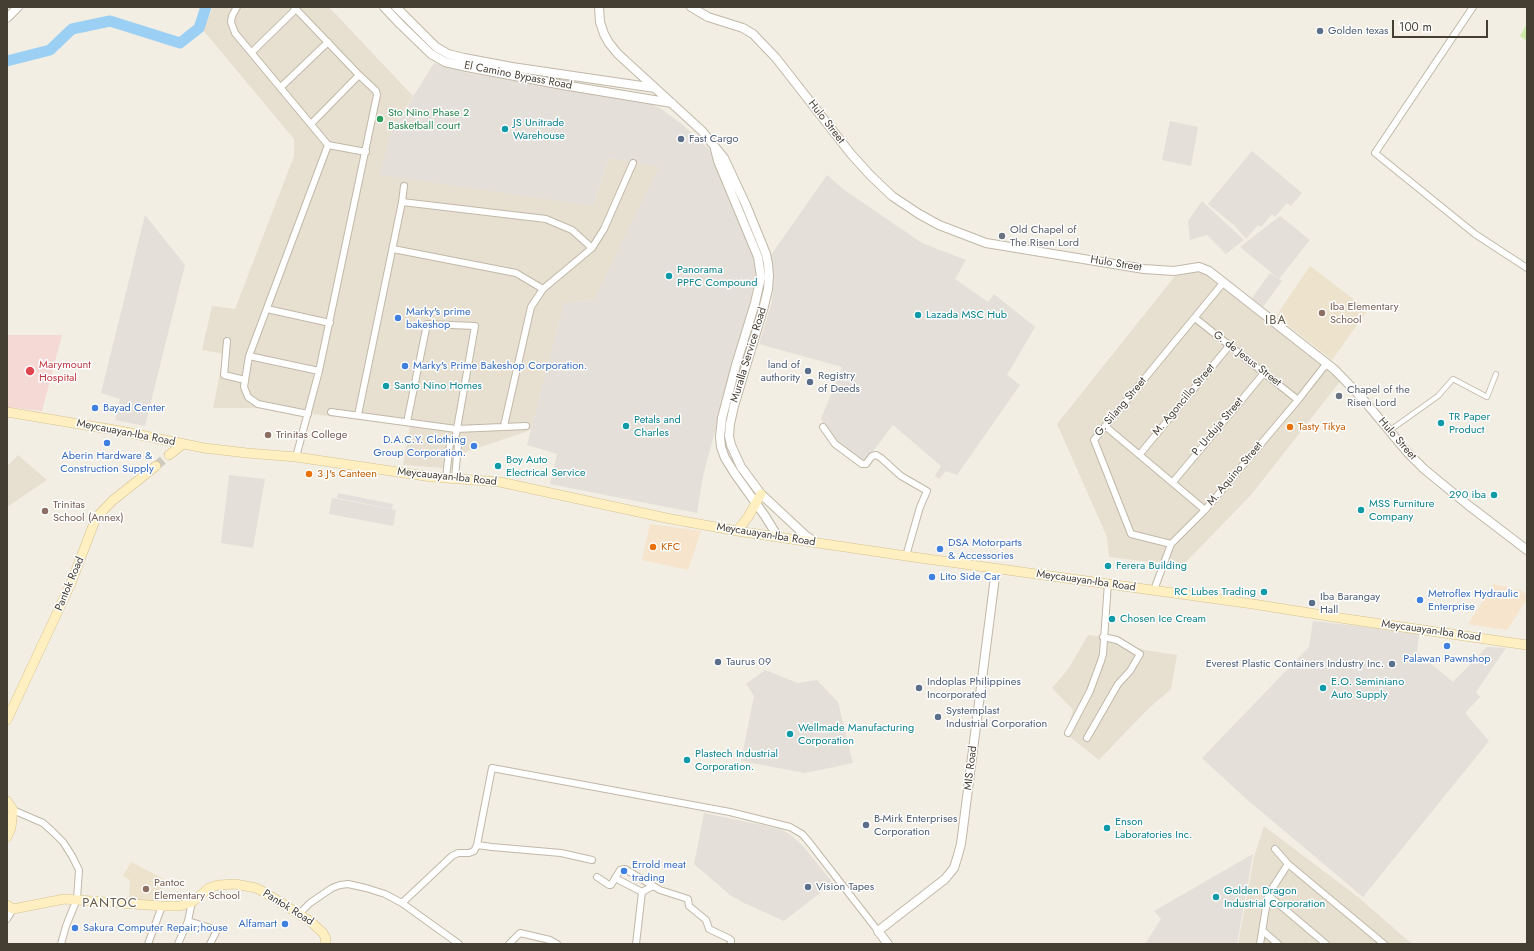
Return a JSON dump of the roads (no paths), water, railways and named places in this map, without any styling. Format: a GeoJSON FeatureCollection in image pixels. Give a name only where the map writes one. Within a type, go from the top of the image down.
{"type":"FeatureCollection","features":[{"type":"Feature","properties":{"kind":"main road","name":"Meycauayan-Iba Road"},"geometry":{"type":"LineString","coordinates":[[7,412],[121,431],[183,444],[247,453],[296,457],[425,476],[500,482],[666,518],[737,531],[996,569],[1108,583],[1527,645]]}},
{"type":"Feature","properties":{"kind":"main road"},"geometry":{"type":"LineString","coordinates":[[169,455],[183,444]]}},
{"type":"Feature","properties":{"kind":"main road","name":"Pantok Road"},"geometry":{"type":"LineString","coordinates":[[7,720],[71,583],[96,518],[112,501],[156,466]]}},
{"type":"Feature","properties":{"kind":"main road"},"geometry":{"type":"LineString","coordinates":[[737,531],[748,517],[761,494]]}},
{"type":"Feature","properties":{"kind":"main road"},"geometry":{"type":"LineString","coordinates":[[7,801],[13,810],[11,828],[7,837]]}},
{"type":"Feature","properties":{"kind":"main road","name":"Pantok Road"},"geometry":{"type":"LineString","coordinates":[[10,907],[64,899],[180,906],[192,902],[208,888],[218,885],[235,884],[256,888],[299,914],[321,930],[326,939],[326,944]]}},
{"type":"Feature","properties":{"kind":"street"},"geometry":{"type":"LineString","coordinates":[[7,18],[18,7]]}},
{"type":"Feature","properties":{"kind":"street"},"geometry":{"type":"LineString","coordinates":[[237,7],[232,16],[232,28],[328,145],[366,152]]}},
{"type":"Feature","properties":{"kind":"street","name":"El Camino Bypass Road"},"geometry":{"type":"LineString","coordinates":[[384,7],[431,54],[445,62],[615,94],[673,103]]}},
{"type":"Feature","properties":{"kind":"street","name":"El Camino Bypass Road"},"geometry":{"type":"LineString","coordinates":[[396,7],[436,47],[448,54],[512,67],[656,89]]}},
{"type":"Feature","properties":{"kind":"street","name":"Muralla Service Road"},"geometry":{"type":"LineString","coordinates":[[599,7],[600,22],[609,43],[618,54],[702,131],[724,158],[746,205],[768,264],[768,289],[734,406],[729,436],[734,454],[741,467],[761,494],[804,535],[816,543]]}},
{"type":"Feature","properties":{"kind":"street","name":"Hulo Street"},"geometry":{"type":"LineString","coordinates":[[691,7],[704,15],[743,28],[753,34],[776,58],[851,154],[870,175],[892,196],[939,225],[986,243],[1144,269],[1174,271],[1199,267],[1209,271],[1327,363],[1347,382],[1408,453],[1424,469],[1527,550]]}},
{"type":"Feature","properties":{"kind":"street"},"geometry":{"type":"LineString","coordinates":[[1473,7],[1375,153],[1465,226],[1527,268]]}},
{"type":"Feature","properties":{"kind":"street"},"geometry":{"type":"LineString","coordinates":[[252,52],[295,8],[376,91],[378,95],[330,323],[296,457]]}},
{"type":"Feature","properties":{"kind":"street"},"geometry":{"type":"LineString","coordinates":[[281,87],[328,42]]}},
{"type":"Feature","properties":{"kind":"street"},"geometry":{"type":"LineString","coordinates":[[445,62],[448,54]]}},
{"type":"Feature","properties":{"kind":"street"},"geometry":{"type":"LineString","coordinates":[[510,75],[512,67]]}},
{"type":"Feature","properties":{"kind":"street"},"geometry":{"type":"LineString","coordinates":[[629,85],[638,72]]}},
{"type":"Feature","properties":{"kind":"street"},"geometry":{"type":"LineString","coordinates":[[311,124],[359,75]]}},
{"type":"Feature","properties":{"kind":"street"},"geometry":{"type":"LineString","coordinates":[[615,94],[617,83]]}},
{"type":"Feature","properties":{"kind":"street"},"geometry":{"type":"LineString","coordinates":[[308,414],[258,404],[248,397],[244,387],[249,356],[328,145]]}},
{"type":"Feature","properties":{"kind":"street","name":"Muralla Service Road"},"geometry":{"type":"LineString","coordinates":[[714,146],[718,161],[758,257],[761,276],[722,418],[720,437],[725,458],[778,537]]}},
{"type":"Feature","properties":{"kind":"street"},"geometry":{"type":"LineString","coordinates":[[504,426],[531,307],[543,289],[592,248],[604,229],[633,163]]}},
{"type":"Feature","properties":{"kind":"street"},"geometry":{"type":"LineString","coordinates":[[358,415],[393,249],[404,186]]}},
{"type":"Feature","properties":{"kind":"street"},"geometry":{"type":"LineString","coordinates":[[402,202],[546,219],[572,230],[592,248]]}},
{"type":"Feature","properties":{"kind":"street"},"geometry":{"type":"LineString","coordinates":[[393,249],[516,273],[543,289]]}},
{"type":"Feature","properties":{"kind":"street","name":"G. Silang Street"},"geometry":{"type":"LineString","coordinates":[[1171,544],[1131,534],[1094,440],[1223,283]]}},
{"type":"Feature","properties":{"kind":"street"},"geometry":{"type":"LineString","coordinates":[[267,309],[330,323]]}},
{"type":"Feature","properties":{"kind":"street","name":"G. de Jesus Street"},"geometry":{"type":"LineString","coordinates":[[1195,318],[1298,400]]}},
{"type":"Feature","properties":{"kind":"street"},"geometry":{"type":"LineString","coordinates":[[407,422],[427,324],[475,326],[456,429],[455,440],[458,445],[457,460],[451,477]]}},
{"type":"Feature","properties":{"kind":"street"},"geometry":{"type":"LineString","coordinates":[[227,341],[224,375],[245,380]]}},
{"type":"Feature","properties":{"kind":"street","name":"M. Agoncillo Street"},"geometry":{"type":"LineString","coordinates":[[1140,454],[1229,346]]}},
{"type":"Feature","properties":{"kind":"street"},"geometry":{"type":"LineString","coordinates":[[249,356],[319,371]]}},
{"type":"Feature","properties":{"kind":"street","name":"M. Aquino Street"},"geometry":{"type":"LineString","coordinates":[[1154,590],[1171,544],[1205,510],[1298,400],[1327,363]]}},
{"type":"Feature","properties":{"kind":"street","name":"P. Urduja Street"},"geometry":{"type":"LineString","coordinates":[[1173,482],[1264,373]]}},
{"type":"Feature","properties":{"kind":"street"},"geometry":{"type":"LineString","coordinates":[[1389,431],[1438,396],[1454,379],[1487,397],[1496,374]]}},
{"type":"Feature","properties":{"kind":"street"},"geometry":{"type":"LineString","coordinates":[[331,412],[456,429],[526,426]]}},
{"type":"Feature","properties":{"kind":"street"},"geometry":{"type":"LineString","coordinates":[[1105,426],[1205,510]]}},
{"type":"Feature","properties":{"kind":"street"},"geometry":{"type":"LineString","coordinates":[[823,427],[835,444],[862,464],[866,464],[872,456],[876,455],[905,478],[927,491],[920,507],[906,556]]}},
{"type":"Feature","properties":{"kind":"street"},"geometry":{"type":"LineString","coordinates":[[451,477],[448,458],[450,444],[455,440]]}},
{"type":"Feature","properties":{"kind":"street"},"geometry":{"type":"LineString","coordinates":[[448,458],[457,460]]}},
{"type":"Feature","properties":{"kind":"street","name":"MIS Road"},"geometry":{"type":"LineString","coordinates":[[878,931],[945,879],[954,868],[961,844],[996,569]]}},
{"type":"Feature","properties":{"kind":"street"},"geometry":{"type":"LineString","coordinates":[[1068,733],[1090,691],[1101,662],[1103,654],[1108,583]]}},
{"type":"Feature","properties":{"kind":"street"},"geometry":{"type":"LineString","coordinates":[[1087,738],[1118,684],[1130,671],[1140,654],[1117,640],[1103,637]]}},
{"type":"Feature","properties":{"kind":"street"},"geometry":{"type":"LineString","coordinates":[[402,903],[452,856],[458,853],[472,852],[476,848],[492,768],[730,812],[790,827],[802,834],[888,944]]}},
{"type":"Feature","properties":{"kind":"street"},"geometry":{"type":"LineString","coordinates":[[13,810],[43,823],[63,842],[79,870],[77,899],[66,926],[61,944]]}},
{"type":"Feature","properties":{"kind":"street"},"geometry":{"type":"LineString","coordinates":[[477,845],[492,848],[561,853],[592,860]]}},
{"type":"Feature","properties":{"kind":"street"},"geometry":{"type":"LineString","coordinates":[[1275,850],[1288,864],[1384,944]]}},
{"type":"Feature","properties":{"kind":"street"},"geometry":{"type":"LineString","coordinates":[[1260,944],[1268,895],[1288,864]]}},
{"type":"Feature","properties":{"kind":"street"},"geometry":{"type":"LineString","coordinates":[[597,878],[608,885],[611,885],[620,870],[625,869],[660,890],[688,899],[689,906],[706,920],[709,929],[731,940],[731,944]]}},
{"type":"Feature","properties":{"kind":"street"},"geometry":{"type":"LineString","coordinates":[[615,878],[642,892]]}},
{"type":"Feature","properties":{"kind":"street"},"geometry":{"type":"LineString","coordinates":[[299,914],[310,903],[332,888],[348,884],[385,894],[402,903],[459,944]]}},
{"type":"Feature","properties":{"kind":"street"},"geometry":{"type":"LineString","coordinates":[[642,892],[653,886]]}},
{"type":"Feature","properties":{"kind":"street"},"geometry":{"type":"LineString","coordinates":[[636,944],[642,892]]}},
{"type":"Feature","properties":{"kind":"street"},"geometry":{"type":"LineString","coordinates":[[1268,895],[1326,944]]}},
{"type":"Feature","properties":{"kind":"street"},"geometry":{"type":"LineString","coordinates":[[178,944],[188,921],[192,902]]}},
{"type":"Feature","properties":{"kind":"street"},"geometry":{"type":"LineString","coordinates":[[148,944],[162,906]]}},
{"type":"Feature","properties":{"kind":"street"},"geometry":{"type":"LineString","coordinates":[[7,919],[10,907]]}},
{"type":"Feature","properties":{"kind":"street"},"geometry":{"type":"LineString","coordinates":[[188,921],[217,930],[210,944]]}},
{"type":"Feature","properties":{"kind":"street"},"geometry":{"type":"LineString","coordinates":[[1263,931],[1278,944]]}},
{"type":"Feature","properties":{"kind":"street"},"geometry":{"type":"LineString","coordinates":[[509,944],[520,933],[550,940],[558,944]]}},
{"type":"Feature","properties":{"kind":"waterway"},"geometry":{"type":"LineString","coordinates":[[7,61],[50,50],[72,29],[110,21],[180,43],[199,28],[206,7]]}},
{"type":"Feature","properties":{"kind":"tunnel"},"geometry":{"type":"LineString","coordinates":[[156,466],[169,455]]}},
{"type":"Feature","properties":{"kind":"place","name":"Golden texas"},"geometry":{"type":"Point","coordinates":[1320,31]}},
{"type":"Feature","properties":{"kind":"place","name":"Sto Nino Phase 2 Basketball court"},"geometry":{"type":"Point","coordinates":[380,119]}},
{"type":"Feature","properties":{"kind":"place","name":"JS Unitrade Warehouse"},"geometry":{"type":"Point","coordinates":[505,129]}},
{"type":"Feature","properties":{"kind":"place","name":"Fast Cargo"},"geometry":{"type":"Point","coordinates":[681,139]}},
{"type":"Feature","properties":{"kind":"place","name":"Old Chapel of The Risen Lord"},"geometry":{"type":"Point","coordinates":[1002,236]}},
{"type":"Feature","properties":{"kind":"place","name":"Panorama PPFC Compound"},"geometry":{"type":"Point","coordinates":[669,276]}},
{"type":"Feature","properties":{"kind":"place","name":"Iba Elementary School"},"geometry":{"type":"Point","coordinates":[1322,313]}},
{"type":"Feature","properties":{"kind":"place","name":"Lazada MSC Hub"},"geometry":{"type":"Point","coordinates":[918,315]}},
{"type":"Feature","properties":{"kind":"place","name":"Marky's prime bakeshop"},"geometry":{"type":"Point","coordinates":[398,318]}},
{"type":"Feature","properties":{"kind":"place","name":"Marky's Prime Bakeshop Corporation."},"geometry":{"type":"Point","coordinates":[405,366]}},
{"type":"Feature","properties":{"kind":"place","name":"Marymount Hospital"},"geometry":{"type":"Point","coordinates":[30,371]}},
{"type":"Feature","properties":{"kind":"place","name":"land of authority"},"geometry":{"type":"Point","coordinates":[808,371]}},
{"type":"Feature","properties":{"kind":"place","name":"Registry of Deeds"},"geometry":{"type":"Point","coordinates":[810,382]}},
{"type":"Feature","properties":{"kind":"place","name":"Santo Nino Homes"},"geometry":{"type":"Point","coordinates":[386,386]}},
{"type":"Feature","properties":{"kind":"place","name":"Chapel of the Risen Lord"},"geometry":{"type":"Point","coordinates":[1339,396]}},
{"type":"Feature","properties":{"kind":"place","name":"Bayad Center"},"geometry":{"type":"Point","coordinates":[95,408]}},
{"type":"Feature","properties":{"kind":"place","name":"TR Paper Product"},"geometry":{"type":"Point","coordinates":[1441,423]}},
{"type":"Feature","properties":{"kind":"place","name":"Petals and Charles"},"geometry":{"type":"Point","coordinates":[626,426]}},
{"type":"Feature","properties":{"kind":"place","name":"Tasty Tikya"},"geometry":{"type":"Point","coordinates":[1290,427]}},
{"type":"Feature","properties":{"kind":"place","name":"Trinitas College"},"geometry":{"type":"Point","coordinates":[268,435]}},
{"type":"Feature","properties":{"kind":"place","name":"Aberin Hardware & Construction Supply"},"geometry":{"type":"Point","coordinates":[107,443]}},
{"type":"Feature","properties":{"kind":"place","name":"D.A.C.Y. Clothing Group Corporation."},"geometry":{"type":"Point","coordinates":[474,446]}},
{"type":"Feature","properties":{"kind":"place","name":"Boy Auto Electrical Service"},"geometry":{"type":"Point","coordinates":[498,466]}},
{"type":"Feature","properties":{"kind":"place","name":"3 J's Canteen"},"geometry":{"type":"Point","coordinates":[309,474]}},
{"type":"Feature","properties":{"kind":"place","name":"290 iba"},"geometry":{"type":"Point","coordinates":[1494,495]}},
{"type":"Feature","properties":{"kind":"place","name":"MSS Furniture Company"},"geometry":{"type":"Point","coordinates":[1361,510]}},
{"type":"Feature","properties":{"kind":"place","name":"Trinitas School (Annex)"},"geometry":{"type":"Point","coordinates":[45,511]}},
{"type":"Feature","properties":{"kind":"place","name":"KFC"},"geometry":{"type":"Point","coordinates":[653,547]}},
{"type":"Feature","properties":{"kind":"place","name":"DSA Motorparts & Accessories"},"geometry":{"type":"Point","coordinates":[940,549]}},
{"type":"Feature","properties":{"kind":"place","name":"Ferera Building"},"geometry":{"type":"Point","coordinates":[1108,566]}},
{"type":"Feature","properties":{"kind":"place","name":"Lito Side Car"},"geometry":{"type":"Point","coordinates":[932,577]}},
{"type":"Feature","properties":{"kind":"place","name":"RC Lubes Trading"},"geometry":{"type":"Point","coordinates":[1264,592]}},
{"type":"Feature","properties":{"kind":"place","name":"Metroflex Hydraulic Enterprise"},"geometry":{"type":"Point","coordinates":[1420,600]}},
{"type":"Feature","properties":{"kind":"place","name":"Iba Barangay Hall"},"geometry":{"type":"Point","coordinates":[1312,603]}},
{"type":"Feature","properties":{"kind":"place","name":"Chosen Ice Cream"},"geometry":{"type":"Point","coordinates":[1112,619]}},
{"type":"Feature","properties":{"kind":"place","name":"Palawan Pawnshop"},"geometry":{"type":"Point","coordinates":[1447,646]}},
{"type":"Feature","properties":{"kind":"place","name":"Taurus 09"},"geometry":{"type":"Point","coordinates":[718,662]}},
{"type":"Feature","properties":{"kind":"place","name":"Everest Plastic Containers Industry Inc."},"geometry":{"type":"Point","coordinates":[1392,664]}},
{"type":"Feature","properties":{"kind":"place","name":"Indoplas Philippines Incorporated"},"geometry":{"type":"Point","coordinates":[919,688]}},
{"type":"Feature","properties":{"kind":"place","name":"E.O. Seminiano Auto Supply"},"geometry":{"type":"Point","coordinates":[1323,688]}},
{"type":"Feature","properties":{"kind":"place","name":"Systemplast Industrial Corporation"},"geometry":{"type":"Point","coordinates":[938,717]}},
{"type":"Feature","properties":{"kind":"place","name":"Wellmade Manufacturing Corporation"},"geometry":{"type":"Point","coordinates":[790,734]}},
{"type":"Feature","properties":{"kind":"place","name":"Plastech Industrial Corporation."},"geometry":{"type":"Point","coordinates":[687,760]}},
{"type":"Feature","properties":{"kind":"place","name":"B-Mirk Enterprises Corporation"},"geometry":{"type":"Point","coordinates":[866,825]}},
{"type":"Feature","properties":{"kind":"place","name":"Enson Laboratories Inc."},"geometry":{"type":"Point","coordinates":[1107,828]}},
{"type":"Feature","properties":{"kind":"place","name":"Errold meat trading"},"geometry":{"type":"Point","coordinates":[624,871]}},
{"type":"Feature","properties":{"kind":"place","name":"Vision Tapes"},"geometry":{"type":"Point","coordinates":[808,887]}},
{"type":"Feature","properties":{"kind":"place","name":"Pantoc Elementary School"},"geometry":{"type":"Point","coordinates":[146,889]}},
{"type":"Feature","properties":{"kind":"place","name":"Golden Dragon Industrial Corporation"},"geometry":{"type":"Point","coordinates":[1216,897]}},
{"type":"Feature","properties":{"kind":"place","name":"Alfamart"},"geometry":{"type":"Point","coordinates":[285,924]}},
{"type":"Feature","properties":{"kind":"place","name":"Sakura Computer Repair;house"},"geometry":{"type":"Point","coordinates":[75,928]}},
{"type":"Feature","properties":{"kind":"district","name":"IBA"},"geometry":{"type":"Point","coordinates":[1276,321]}},
{"type":"Feature","properties":{"kind":"district","name":"PANTOC"},"geometry":{"type":"Point","coordinates":[110,904]}}]}
